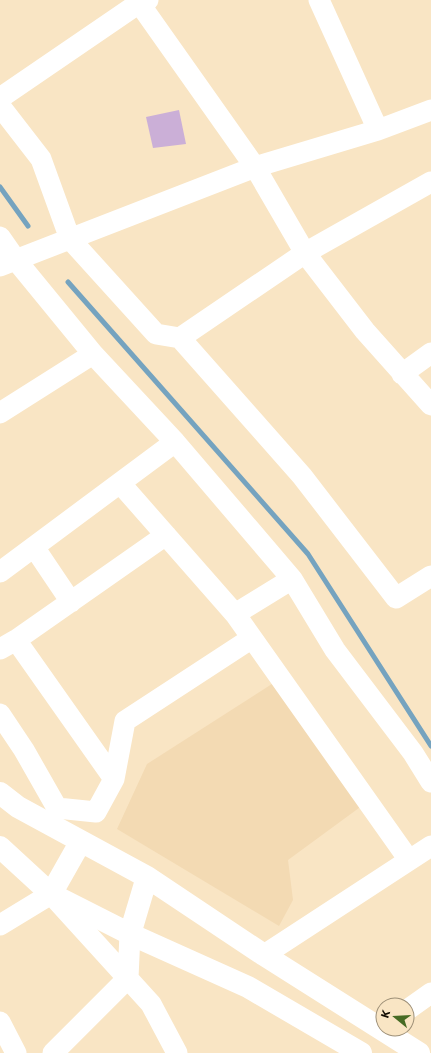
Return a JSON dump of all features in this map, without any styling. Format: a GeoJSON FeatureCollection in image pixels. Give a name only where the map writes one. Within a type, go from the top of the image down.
{"type":"FeatureCollection","features":[{"type":"Feature","properties":{"kind":"main road"},"geometry":{"type":"LineString","coordinates":[[0,793],[18,807],[147,877],[264,955],[375,1024]]}},
{"type":"Feature","properties":{"kind":"main road"},"geometry":{"type":"LineString","coordinates":[[52,894],[81,841]]}},
{"type":"Feature","properties":{"kind":"main road"},"geometry":{"type":"LineString","coordinates":[[0,847],[52,894],[130,934],[248,987],[361,1053]]}},
{"type":"Feature","properties":{"kind":"main road"},"geometry":{"type":"LineString","coordinates":[[130,934],[147,877]]}},
{"type":"Feature","properties":{"kind":"main road"},"geometry":{"type":"LineString","coordinates":[[395,1037],[419,1053]]}},
{"type":"Feature","properties":{"kind":"street"},"geometry":{"type":"LineString","coordinates":[[319,0],[378,130]]}},
{"type":"Feature","properties":{"kind":"street"},"geometry":{"type":"LineString","coordinates":[[0,98],[142,1],[255,167],[305,253],[365,331],[431,405]]}},
{"type":"Feature","properties":{"kind":"street"},"geometry":{"type":"LineString","coordinates":[[0,106],[41,159],[70,240],[156,334],[180,338],[302,476],[396,598],[428,584]]}},
{"type":"Feature","properties":{"kind":"street"},"geometry":{"type":"LineString","coordinates":[[8,263],[255,167],[378,130],[431,110]]}},
{"type":"Feature","properties":{"kind":"street"},"geometry":{"type":"LineString","coordinates":[[180,338],[305,253],[431,182]]}},
{"type":"Feature","properties":{"kind":"street"},"geometry":{"type":"LineString","coordinates":[[0,237],[8,263],[175,442],[292,579],[335,650],[413,753],[431,782]]}},
{"type":"Feature","properties":{"kind":"street"},"geometry":{"type":"LineString","coordinates":[[402,374],[431,353]]}},
{"type":"Feature","properties":{"kind":"street"},"geometry":{"type":"LineString","coordinates":[[0,413],[93,354]]}},
{"type":"Feature","properties":{"kind":"street"},"geometry":{"type":"LineString","coordinates":[[0,572],[175,442]]}},
{"type":"Feature","properties":{"kind":"street"},"geometry":{"type":"LineString","coordinates":[[120,483],[235,614],[409,860]]}},
{"type":"Feature","properties":{"kind":"street"},"geometry":{"type":"LineString","coordinates":[[114,779],[8,645],[166,534]]}},
{"type":"Feature","properties":{"kind":"street"},"geometry":{"type":"LineString","coordinates":[[34,547],[71,602]]}},
{"type":"Feature","properties":{"kind":"street"},"geometry":{"type":"LineString","coordinates":[[235,614],[292,579]]}},
{"type":"Feature","properties":{"kind":"street"},"geometry":{"type":"LineString","coordinates":[[0,714],[24,750],[57,808],[96,812],[114,779],[125,721],[252,638]]}},
{"type":"Feature","properties":{"kind":"street"},"geometry":{"type":"LineString","coordinates":[[264,955],[431,846]]}},
{"type":"Feature","properties":{"kind":"street"},"geometry":{"type":"LineString","coordinates":[[0,926],[52,894],[151,1004],[177,1053]]}},
{"type":"Feature","properties":{"kind":"street"},"geometry":{"type":"LineString","coordinates":[[53,1053],[128,978],[130,934]]}},
{"type":"Feature","properties":{"kind":"street"},"geometry":{"type":"LineString","coordinates":[[415,1004],[431,993]]}},
{"type":"Feature","properties":{"kind":"street"},"geometry":{"type":"LineString","coordinates":[[0,1022],[16,1053]]}},
{"type":"Feature","properties":{"kind":"shaded area"},"geometry":{"type":"Polygon","coordinates":[[[275,682],[363,805],[288,860],[293,900],[279,926],[117,829],[147,764],[275,682]]]}},
{"type":"Feature","properties":{"kind":"building"},"geometry":{"type":"Polygon","coordinates":[[[179,110],[186,144],[153,148],[146,117],[179,110]]]}},
{"type":"Feature","properties":{"kind":"waterway"},"geometry":{"type":"LineString","coordinates":[[0,187],[28,226]]}},
{"type":"Feature","properties":{"kind":"waterway"},"geometry":{"type":"LineString","coordinates":[[68,282],[308,554],[431,746]]}}]}
